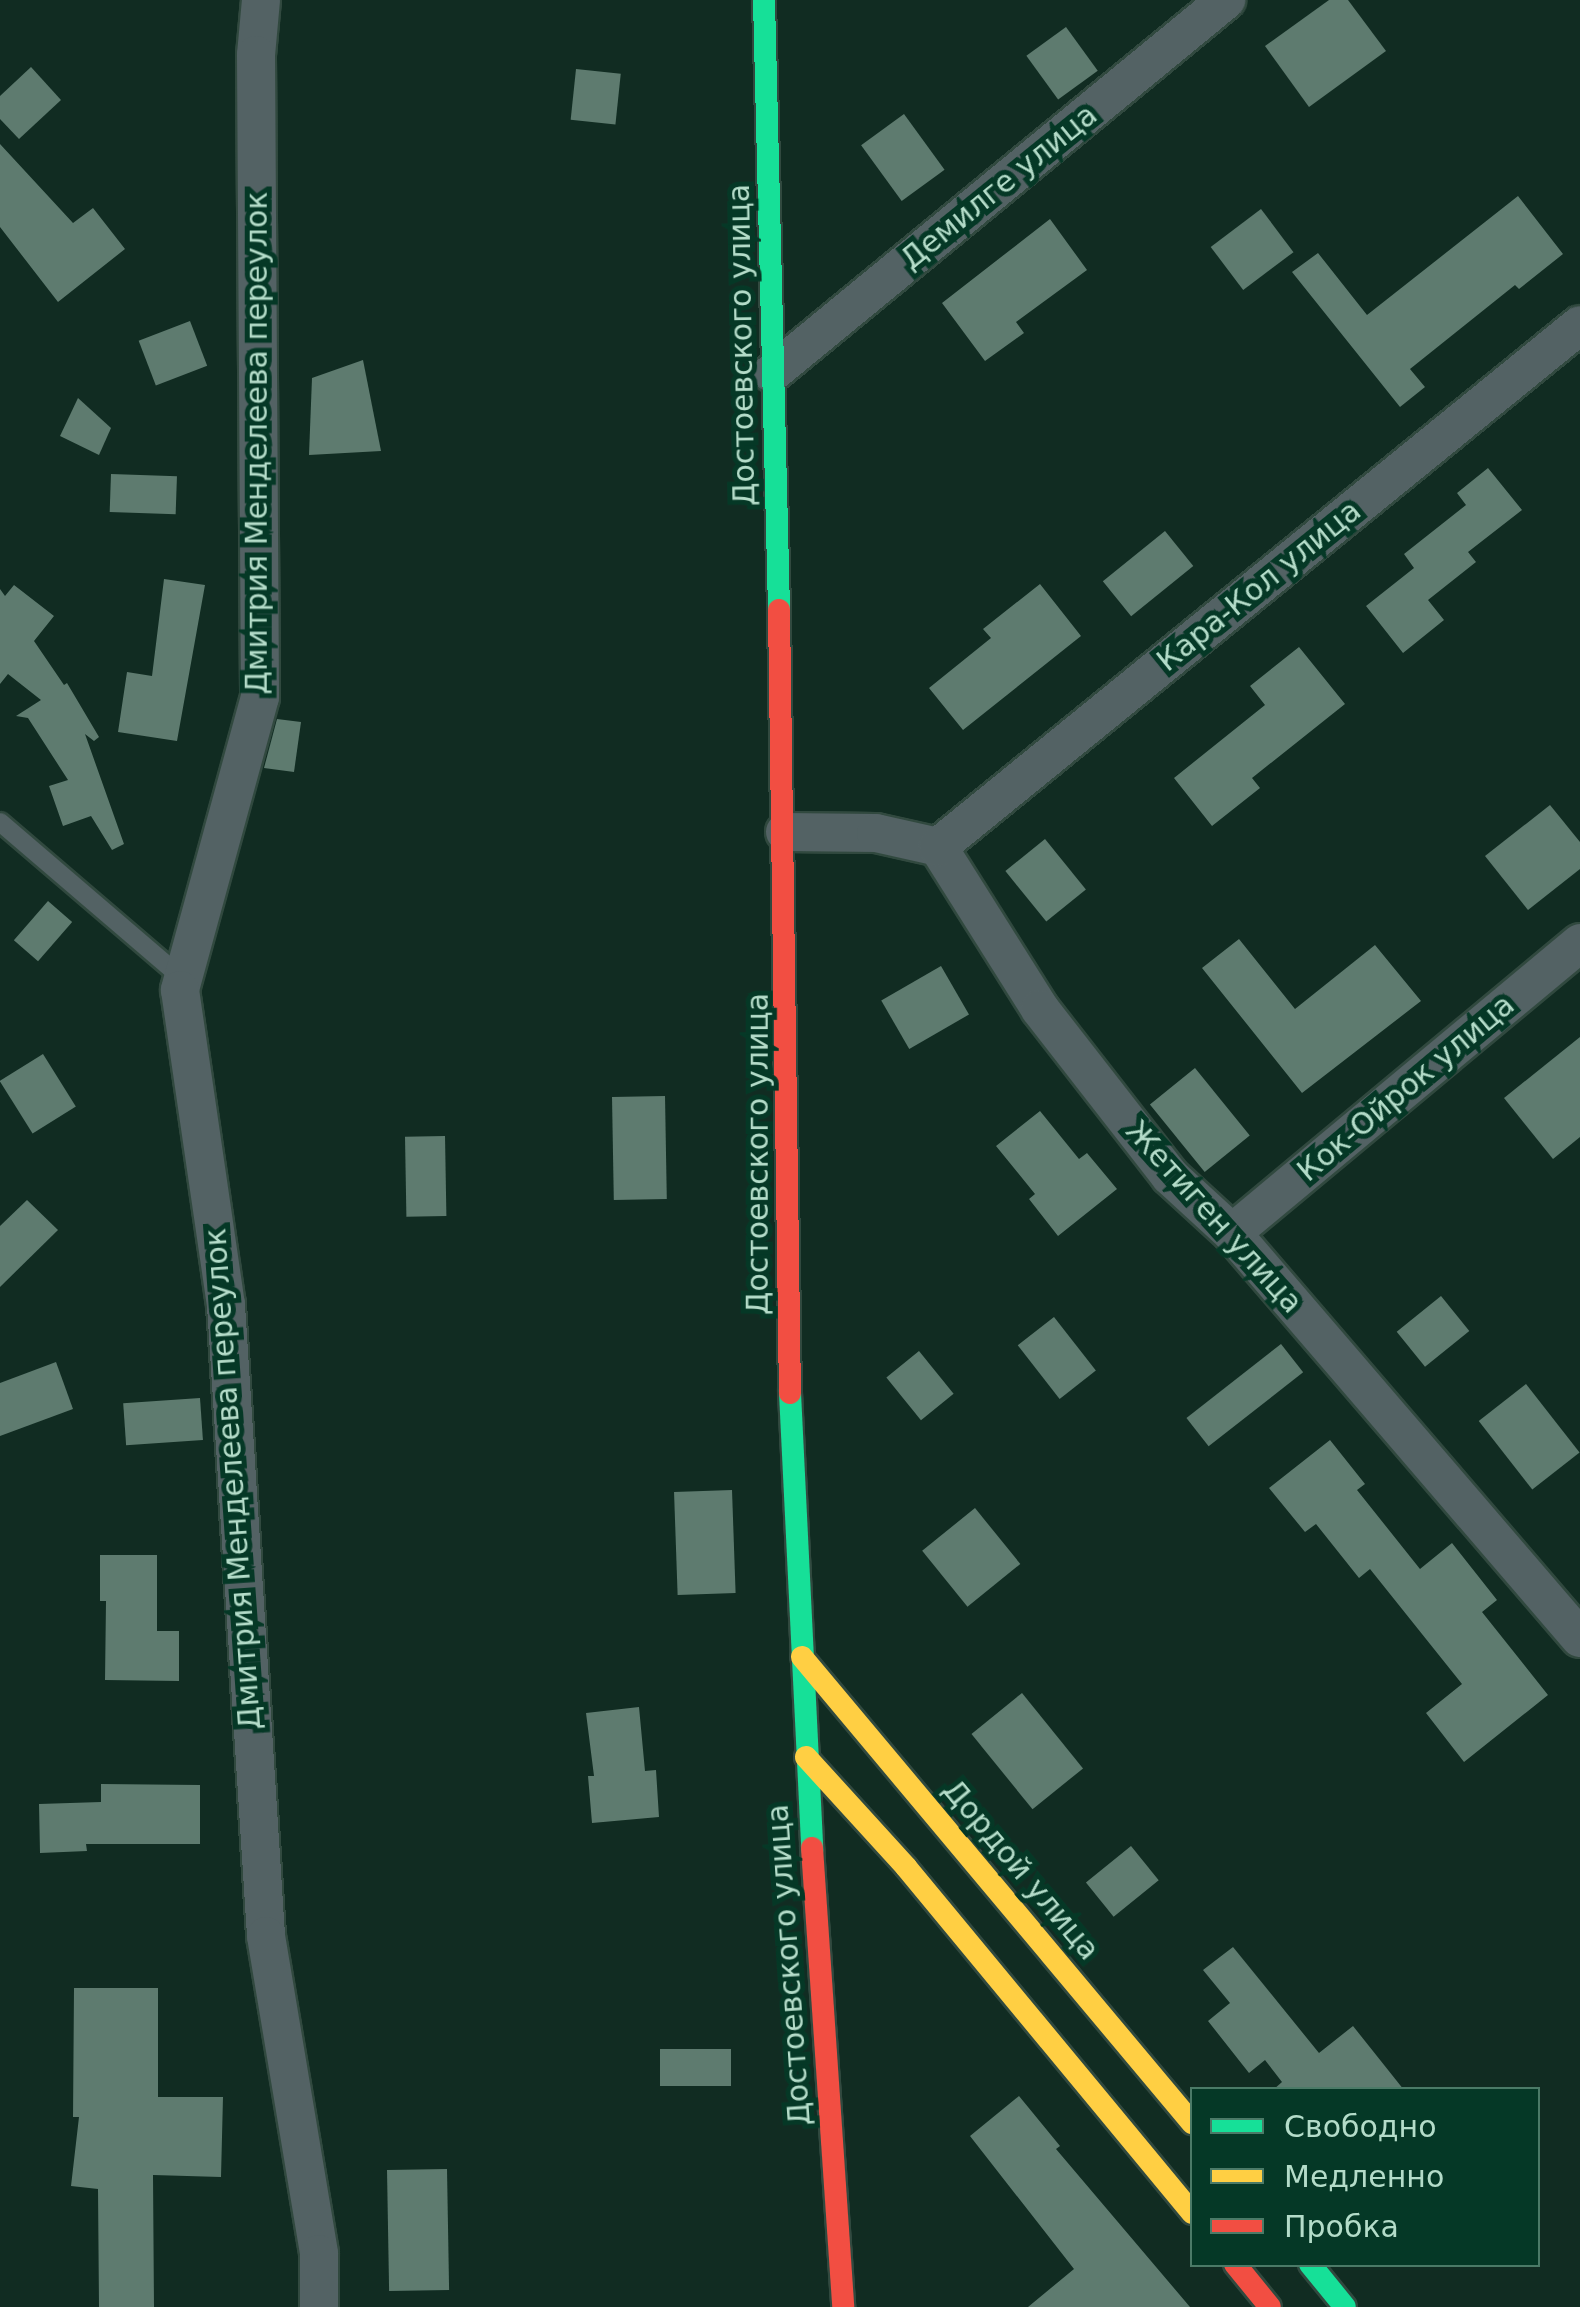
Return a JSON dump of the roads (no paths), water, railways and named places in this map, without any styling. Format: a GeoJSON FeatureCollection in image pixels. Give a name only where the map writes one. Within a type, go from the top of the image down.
{"type":"FeatureCollection","features":[{"type":"Feature","properties":{"kind":"street","name":"Дмитрия Менделеева переулок"},"geometry":{"type":"LineString","coordinates":[[261,0],[256,55],[260,698],[180,990],[226,1305],[266,1936],[319,2254],[319,2307]]}},
{"type":"Feature","properties":{"kind":"street","name":"Достоевского улица"},"geometry":{"type":"LineString","coordinates":[[764,0],[785,832],[790,1401],[806,1757],[842,2307]]}},
{"type":"Feature","properties":{"kind":"street","name":"Демилге улица"},"geometry":{"type":"LineString","coordinates":[[772,373],[1226,0]]}},
{"type":"Feature","properties":{"kind":"street","name":"Кара-Кол улица"},"geometry":{"type":"LineString","coordinates":[[938,847],[1580,325]]}},
{"type":"Feature","properties":{"kind":"street"},"geometry":{"type":"LineString","coordinates":[[785,832],[876,833],[938,847]]}},
{"type":"Feature","properties":{"kind":"street","name":"Жетиген улица"},"geometry":{"type":"LineString","coordinates":[[938,847],[1040,1009],[1170,1176],[1232,1233],[1580,1638]]}},
{"type":"Feature","properties":{"kind":"street","name":"Кок-Ойрок улица"},"geometry":{"type":"LineString","coordinates":[[1232,1233],[1580,943]]}},
{"type":"Feature","properties":{"kind":"street","name":"Дордой улица"},"geometry":{"type":"LineString","coordinates":[[802,1657],[1190,2121]]}},
{"type":"Feature","properties":{"kind":"street"},"geometry":{"type":"LineString","coordinates":[[806,1757],[886,1754]]}},
{"type":"Feature","properties":{"kind":"street"},"geometry":{"type":"LineString","coordinates":[[806,1757],[906,1868],[1190,2211]]}},
{"type":"Feature","properties":{"kind":"street"},"geometry":{"type":"LineString","coordinates":[[816,1911],[849,1866],[906,1868]]}},
{"type":"Feature","properties":{"kind":"street"},"geometry":{"type":"LineString","coordinates":[[1237,2267],[1270,2307]]}},
{"type":"Feature","properties":{"kind":"street"},"geometry":{"type":"LineString","coordinates":[[1312,2267],[1345,2307]]}},
{"type":"Feature","properties":{"kind":"lane"},"geometry":{"type":"LineString","coordinates":[[0,822],[183,979]]}}]}
